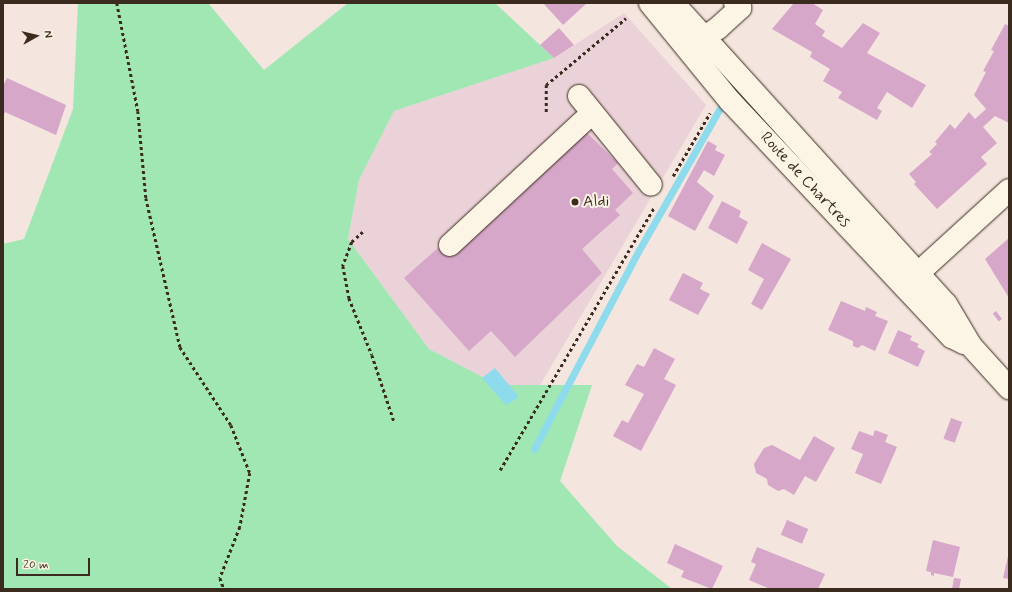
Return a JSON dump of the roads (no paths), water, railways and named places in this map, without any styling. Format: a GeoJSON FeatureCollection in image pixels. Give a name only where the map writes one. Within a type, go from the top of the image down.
{"type":"FeatureCollection","features":[{"type":"Feature","properties":{"kind":"main road","name":"Route de Chartres"},"geometry":{"type":"LineString","coordinates":[[650,3],[696,43],[911,280]]}},
{"type":"Feature","properties":{"kind":"main road","name":"Route de Chartres"},"geometry":{"type":"LineString","coordinates":[[673,3],[724,93],[911,280],[946,304],[971,346],[1009,388]]}},
{"type":"Feature","properties":{"kind":"main road"},"geometry":{"type":"LineString","coordinates":[[696,43],[718,28],[740,8],[735,3]]}},
{"type":"Feature","properties":{"kind":"main road"},"geometry":{"type":"LineString","coordinates":[[579,96],[624,153],[653,195]]}},
{"type":"Feature","properties":{"kind":"main road"},"geometry":{"type":"LineString","coordinates":[[450,245],[592,113]]}},
{"type":"Feature","properties":{"kind":"main road"},"geometry":{"type":"LineString","coordinates":[[911,280],[1009,190]]}},
{"type":"Feature","properties":{"kind":"water"},"geometry":{"type":"Polygon","coordinates":[[[495,368],[519,397],[506,405],[482,378],[495,368]]]}},
{"type":"Feature","properties":{"kind":"waterway"},"geometry":{"type":"LineString","coordinates":[[534,449],[639,250],[720,108]]}},
{"type":"Feature","properties":{"kind":"place","name":"Aldi"},"geometry":{"type":"Point","coordinates":[575,202]}}]}
